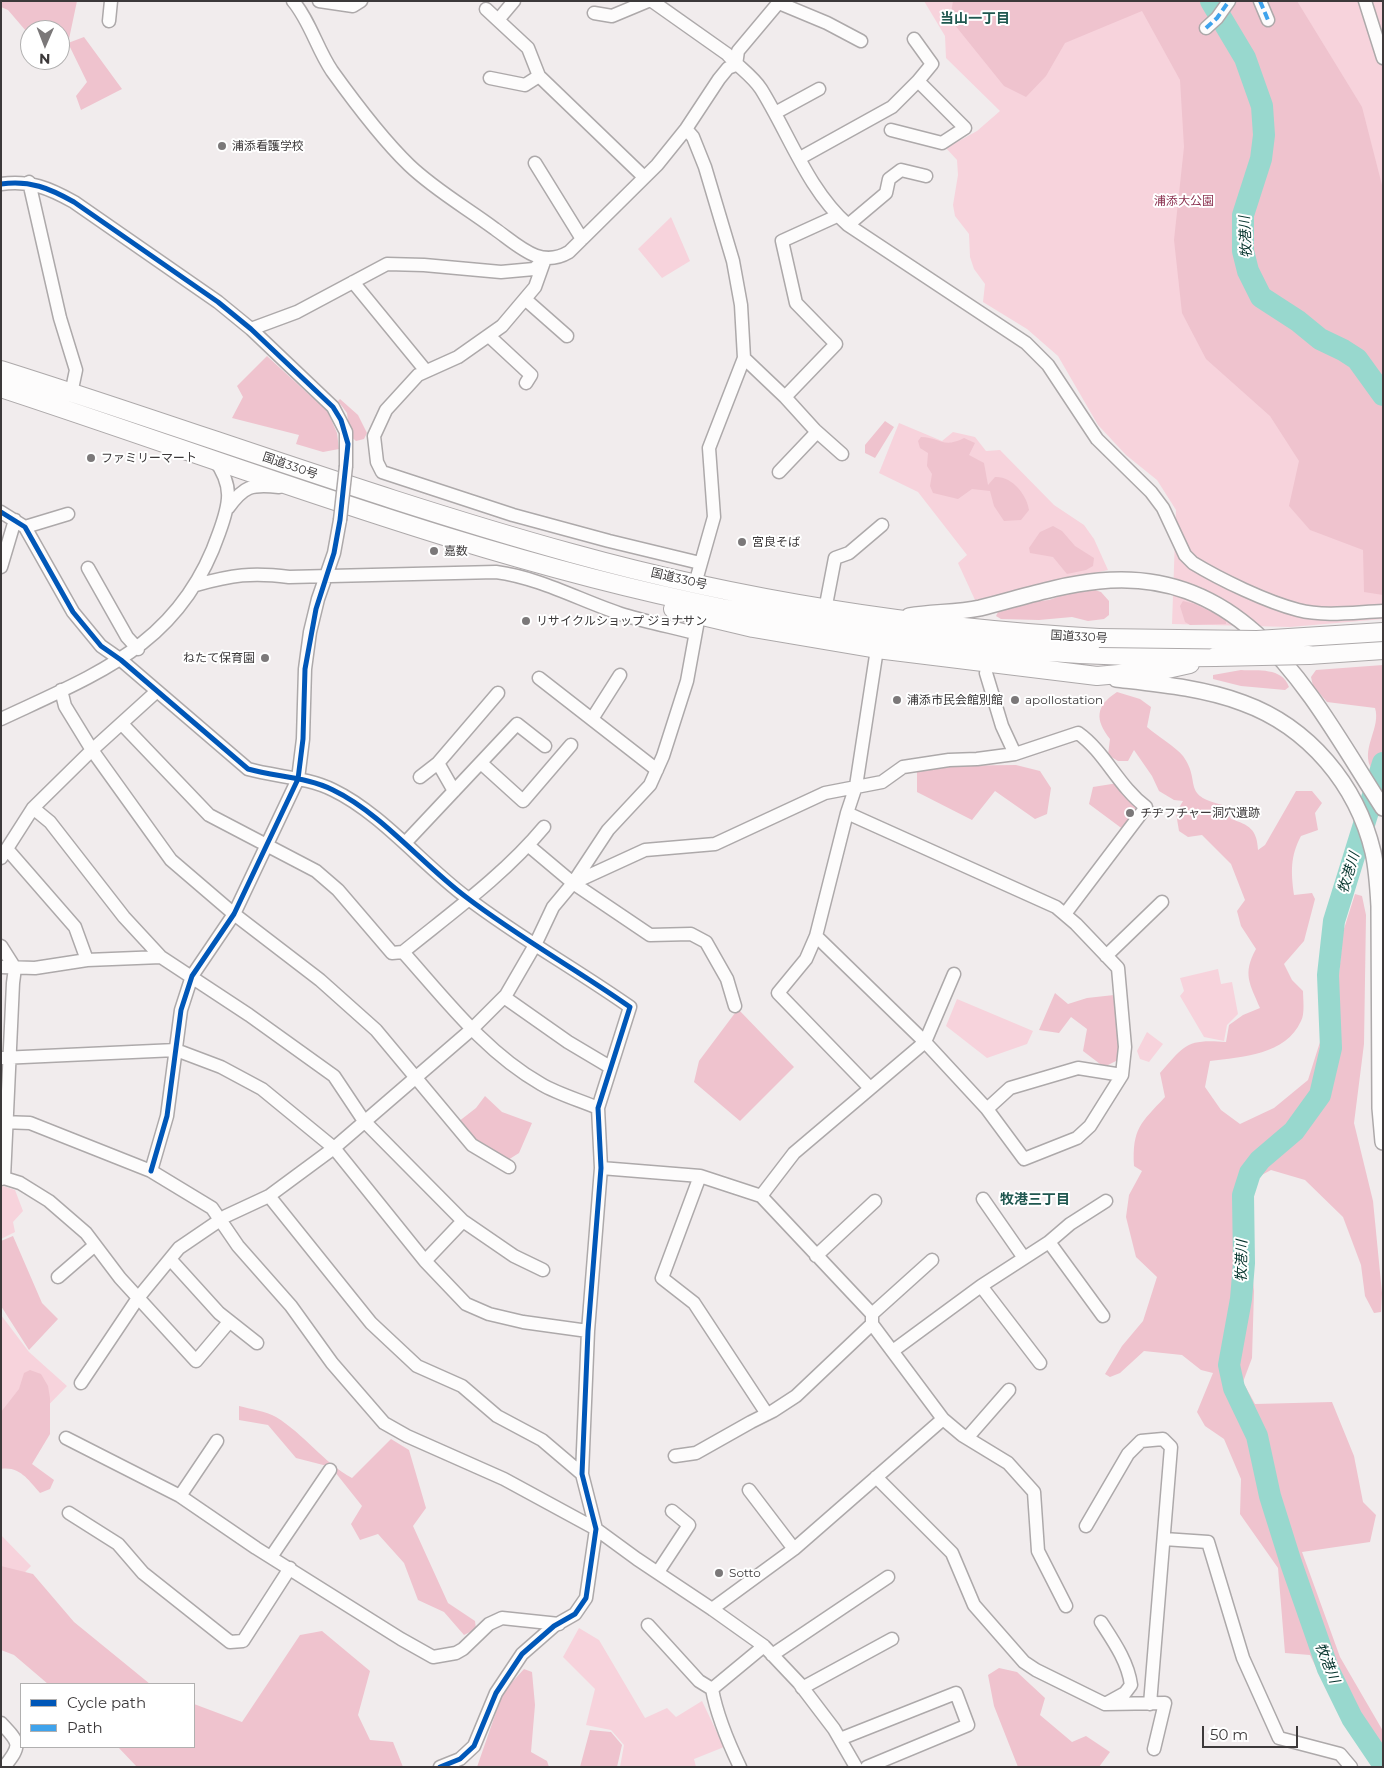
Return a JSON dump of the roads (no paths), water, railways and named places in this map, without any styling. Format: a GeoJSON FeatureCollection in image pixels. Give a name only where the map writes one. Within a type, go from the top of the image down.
{"type":"FeatureCollection","features":[{"type":"Feature","properties":{"kind":"highway"},"geometry":{"type":"LineString","coordinates":[[1,360],[95,399]]}},
{"type":"Feature","properties":{"kind":"highway","name":"国道330号"},"geometry":{"type":"LineString","coordinates":[[1,370],[95,399],[375,495],[571,553],[695,584],[825,610],[1099,647],[1215,657],[1383,650]]}},
{"type":"Feature","properties":{"kind":"highway","name":"国道330号"},"geometry":{"type":"LineString","coordinates":[[1,388],[471,543],[626,585],[721,608],[878,634],[985,647],[1099,647],[1383,632]]}},
{"type":"Feature","properties":{"kind":"highway"},"geometry":{"type":"LineString","coordinates":[[1,397],[88,416]]}},
{"type":"Feature","properties":{"kind":"highway"},"geometry":{"type":"LineString","coordinates":[[626,585],[661,605],[753,628],[877,649],[1097,676],[1163,670],[1215,657]]}},
{"type":"Feature","properties":{"kind":"main road"},"geometry":{"type":"LineString","coordinates":[[896,620],[910,616],[966,610],[1068,586],[1098,581],[1126,580],[1156,583],[1188,592],[1222,607],[1250,626],[1278,653],[1301,684],[1383,808]]}},
{"type":"Feature","properties":{"kind":"main road"},"geometry":{"type":"LineString","coordinates":[[1097,676],[1165,685],[1227,697],[1250,706],[1280,722],[1297,734],[1327,762],[1349,792],[1368,834],[1376,876],[1379,906],[1378,1042],[1383,1142]]}},
{"type":"Feature","properties":{"kind":"street"},"geometry":{"type":"LineString","coordinates":[[108,21],[111,1]]}},
{"type":"Feature","properties":{"kind":"street"},"geometry":{"type":"LineString","coordinates":[[319,1],[353,6],[361,1]]}},
{"type":"Feature","properties":{"kind":"street"},"geometry":{"type":"LineString","coordinates":[[498,20],[514,1]]}},
{"type":"Feature","properties":{"kind":"street"},"geometry":{"type":"LineString","coordinates":[[594,14],[612,16],[648,1]]}},
{"type":"Feature","properties":{"kind":"street"},"geometry":{"type":"LineString","coordinates":[[652,1],[727,54],[736,65],[751,76],[776,113],[824,201],[837,216],[1026,343],[1048,365],[1097,439],[1163,508],[1185,555],[1193,563],[1262,596],[1298,610],[1320,613],[1383,612]]}},
{"type":"Feature","properties":{"kind":"street"},"geometry":{"type":"LineString","coordinates":[[1206,28],[1217,18],[1229,1]]}},
{"type":"Feature","properties":{"kind":"street"},"geometry":{"type":"LineString","coordinates":[[1260,1],[1268,20]]}},
{"type":"Feature","properties":{"kind":"street"},"geometry":{"type":"LineString","coordinates":[[1365,1],[1383,58]]}},
{"type":"Feature","properties":{"kind":"street"},"geometry":{"type":"LineString","coordinates":[[736,65],[738,51],[779,2],[827,23],[861,41]]}},
{"type":"Feature","properties":{"kind":"street"},"geometry":{"type":"LineString","coordinates":[[299,3],[333,72],[408,165],[515,243],[538,257],[545,259]]}},
{"type":"Feature","properties":{"kind":"street"},"geometry":{"type":"LineString","coordinates":[[486,9],[528,48],[539,76],[644,176]]}},
{"type":"Feature","properties":{"kind":"street"},"geometry":{"type":"LineString","coordinates":[[800,158],[892,107],[918,81],[932,64],[914,39]]}},
{"type":"Feature","properties":{"kind":"street"},"geometry":{"type":"LineString","coordinates":[[251,329],[297,312],[388,264],[424,265],[501,272],[534,268],[545,259],[564,255],[657,165],[686,129],[719,79],[728,68],[736,65]]}},
{"type":"Feature","properties":{"kind":"street"},"geometry":{"type":"LineString","coordinates":[[490,78],[525,85],[539,76]]}},
{"type":"Feature","properties":{"kind":"street"},"geometry":{"type":"LineString","coordinates":[[891,130],[942,143],[966,128],[918,81]]}},
{"type":"Feature","properties":{"kind":"street"},"geometry":{"type":"LineString","coordinates":[[776,113],[819,89]]}},
{"type":"Feature","properties":{"kind":"street"},"geometry":{"type":"LineString","coordinates":[[686,129],[693,137],[705,167],[733,261],[741,305],[744,358],[709,448],[714,517],[695,584]]}},
{"type":"Feature","properties":{"kind":"street"},"geometry":{"type":"LineString","coordinates":[[535,163],[582,239]]}},
{"type":"Feature","properties":{"kind":"street"},"geometry":{"type":"LineString","coordinates":[[848,225],[886,193],[889,179],[901,170],[926,176]]}},
{"type":"Feature","properties":{"kind":"street"},"geometry":{"type":"LineString","coordinates":[[1,184],[29,182],[50,188],[74,202],[218,302],[251,329],[333,407],[346,432],[346,466],[340,520],[316,608],[305,669],[303,739],[298,779],[268,846],[234,914],[192,976],[181,1010],[167,1116],[151,1171]]}},
{"type":"Feature","properties":{"kind":"street"},"geometry":{"type":"LineString","coordinates":[[29,182],[60,318],[76,370],[72,390]]}},
{"type":"Feature","properties":{"kind":"street"},"geometry":{"type":"LineString","coordinates":[[785,397],[836,344],[796,303],[782,241],[837,216]]}},
{"type":"Feature","properties":{"kind":"street"},"geometry":{"type":"LineString","coordinates":[[545,259],[535,287],[502,326],[458,357],[426,371],[409,383],[386,410],[374,436],[377,462],[382,472],[513,515],[700,563]]}},
{"type":"Feature","properties":{"kind":"street"},"geometry":{"type":"LineString","coordinates":[[353,282],[426,371]]}},
{"type":"Feature","properties":{"kind":"street"},"geometry":{"type":"LineString","coordinates":[[525,298],[566,336]]}},
{"type":"Feature","properties":{"kind":"street"},"geometry":{"type":"LineString","coordinates":[[489,336],[531,375],[526,383]]}},
{"type":"Feature","properties":{"kind":"street"},"geometry":{"type":"LineString","coordinates":[[744,358],[785,397],[817,432],[842,454]]}},
{"type":"Feature","properties":{"kind":"street"},"geometry":{"type":"LineString","coordinates":[[779,472],[817,432]]}},
{"type":"Feature","properties":{"kind":"street"},"geometry":{"type":"LineString","coordinates":[[214,459],[224,472],[227,481],[228,508]]}},
{"type":"Feature","properties":{"kind":"street"},"geometry":{"type":"LineString","coordinates":[[1,719],[121,660],[138,649],[164,626],[196,585],[208,562],[228,508],[240,492],[254,486],[284,488],[322,495]]}},
{"type":"Feature","properties":{"kind":"street"},"geometry":{"type":"LineString","coordinates":[[1,512],[20,523],[73,612],[101,646],[121,660],[248,769],[273,776],[298,779],[332,790],[355,804],[405,843],[469,899],[630,1007],[598,1108],[601,1168],[588,1331],[582,1474],[596,1528],[586,1598],[575,1614],[554,1626],[522,1654],[496,1693],[474,1746],[460,1760],[440,1767]]}},
{"type":"Feature","properties":{"kind":"street"},"geometry":{"type":"LineString","coordinates":[[20,523],[68,514]]}},
{"type":"Feature","properties":{"kind":"street"},"geometry":{"type":"LineString","coordinates":[[1,566],[20,523]]}},
{"type":"Feature","properties":{"kind":"street"},"geometry":{"type":"LineString","coordinates":[[825,610],[835,558],[849,553],[882,525]]}},
{"type":"Feature","properties":{"kind":"street"},"geometry":{"type":"LineString","coordinates":[[88,568],[127,637],[138,649]]}},
{"type":"Feature","properties":{"kind":"street"},"geometry":{"type":"LineString","coordinates":[[196,585],[238,575],[259,573],[289,577],[326,577],[483,571],[514,574],[624,615],[696,633]]}},
{"type":"Feature","properties":{"kind":"street"},"geometry":{"type":"LineString","coordinates":[[81,1383],[138,1298],[179,1248],[220,1220],[270,1196],[334,1148],[472,1029],[504,997],[535,945],[553,907],[573,883],[608,830],[650,785],[664,756],[687,681],[699,615]]}},
{"type":"Feature","properties":{"kind":"street"},"geometry":{"type":"LineString","coordinates":[[870,1088],[778,993],[806,959],[816,936],[847,813],[856,786],[877,649]]}},
{"type":"Feature","properties":{"kind":"street"},"geometry":{"type":"LineString","coordinates":[[986,672],[1002,726],[1015,754]]}},
{"type":"Feature","properties":{"kind":"street"},"geometry":{"type":"LineString","coordinates":[[592,719],[620,675]]}},
{"type":"Feature","properties":{"kind":"street"},"geometry":{"type":"LineString","coordinates":[[540,678],[657,770]]}},
{"type":"Feature","properties":{"kind":"street"},"geometry":{"type":"LineString","coordinates":[[61,690],[66,706],[92,750],[171,860],[234,914],[320,980],[376,1030],[414,1078],[472,1145],[509,1167]]}},
{"type":"Feature","properties":{"kind":"street"},"geometry":{"type":"LineString","coordinates":[[87,960],[75,926],[4,853],[33,808],[92,750],[156,692]]}},
{"type":"Feature","properties":{"kind":"street"},"geometry":{"type":"LineString","coordinates":[[420,776],[438,763],[498,693]]}},
{"type":"Feature","properties":{"kind":"street"},"geometry":{"type":"LineString","coordinates":[[122,724],[209,814],[316,871],[338,890],[392,953],[403,952],[469,899],[528,846],[544,827]]}},
{"type":"Feature","properties":{"kind":"street"},"geometry":{"type":"LineString","coordinates":[[405,843],[517,724],[545,746]]}},
{"type":"Feature","properties":{"kind":"street"},"geometry":{"type":"LineString","coordinates":[[573,883],[645,850],[715,844],[825,793],[882,782],[903,767],[948,760],[977,759],[1015,754],[1078,733],[1091,742],[1112,773],[1146,807],[1065,914]]}},
{"type":"Feature","properties":{"kind":"street"},"geometry":{"type":"LineString","coordinates":[[481,763],[523,801],[571,744]]}},
{"type":"Feature","properties":{"kind":"street"},"geometry":{"type":"LineString","coordinates":[[438,763],[454,791]]}},
{"type":"Feature","properties":{"kind":"street"},"geometry":{"type":"LineString","coordinates":[[33,808],[50,822],[124,917],[161,957],[192,976],[334,1076],[364,1121],[463,1222],[514,1256],[543,1270]]}},
{"type":"Feature","properties":{"kind":"street"},"geometry":{"type":"LineString","coordinates":[[816,936],[925,1042],[987,1109],[1024,1159],[1077,1138],[1090,1126],[1122,1075],[1124,1048],[1118,968],[1065,914],[1056,907],[1030,894],[847,813]]}},
{"type":"Feature","properties":{"kind":"street"},"geometry":{"type":"LineString","coordinates":[[528,846],[573,883],[650,935],[691,934],[706,942],[727,979],[735,1006]]}},
{"type":"Feature","properties":{"kind":"street"},"geometry":{"type":"LineString","coordinates":[[1106,956],[1162,902]]}},
{"type":"Feature","properties":{"kind":"street"},"geometry":{"type":"LineString","coordinates":[[1,946],[15,968],[6,1020],[3,1179],[20,1183],[49,1201],[86,1233],[138,1298],[196,1361],[229,1322]]}},
{"type":"Feature","properties":{"kind":"street"},"geometry":{"type":"LineString","coordinates":[[403,952],[472,1029],[503,1058],[542,1085],[598,1108]]}},
{"type":"Feature","properties":{"kind":"street"},"geometry":{"type":"LineString","coordinates":[[1,967],[35,968],[87,960],[161,957]]}},
{"type":"Feature","properties":{"kind":"street"},"geometry":{"type":"LineString","coordinates":[[761,1196],[794,1153],[925,1042],[954,974]]}},
{"type":"Feature","properties":{"kind":"street"},"geometry":{"type":"LineString","coordinates":[[504,997],[568,1042],[610,1067]]}},
{"type":"Feature","properties":{"kind":"street"},"geometry":{"type":"LineString","coordinates":[[6,1057],[176,1050],[220,1067],[262,1089],[334,1148],[425,1261],[466,1304],[490,1314],[523,1322],[588,1331]]}},
{"type":"Feature","properties":{"kind":"street"},"geometry":{"type":"LineString","coordinates":[[987,1109],[1010,1088],[1078,1068],[1122,1075]]}},
{"type":"Feature","properties":{"kind":"street"},"geometry":{"type":"LineString","coordinates":[[4,1122],[30,1123],[151,1171],[212,1208],[238,1246],[290,1306],[332,1363],[384,1423],[408,1436],[504,1479],[596,1528],[637,1559],[712,1608],[768,1651],[802,1688],[840,1739],[856,1767]]}},
{"type":"Feature","properties":{"kind":"street"},"geometry":{"type":"LineString","coordinates":[[601,1168],[700,1176],[761,1196],[872,1319],[943,1418],[967,1438],[1008,1463],[1034,1492],[1038,1551],[1066,1606]]}},
{"type":"Feature","properties":{"kind":"street"},"geometry":{"type":"LineString","coordinates":[[700,1176],[662,1278],[694,1303],[767,1414]]}},
{"type":"Feature","properties":{"kind":"street"},"geometry":{"type":"LineString","coordinates":[[270,1196],[371,1323],[416,1366],[462,1386],[496,1416],[542,1440],[582,1474]]}},
{"type":"Feature","properties":{"kind":"street"},"geometry":{"type":"LineString","coordinates":[[983,1199],[1024,1258]]}},
{"type":"Feature","properties":{"kind":"street"},"geometry":{"type":"LineString","coordinates":[[816,1256],[875,1201]]}},
{"type":"Feature","properties":{"kind":"street"},"geometry":{"type":"LineString","coordinates":[[894,1350],[981,1286],[1050,1242],[1070,1224],[1106,1202]]}},
{"type":"Feature","properties":{"kind":"street"},"geometry":{"type":"LineString","coordinates":[[425,1261],[463,1222]]}},
{"type":"Feature","properties":{"kind":"street"},"geometry":{"type":"LineString","coordinates":[[1050,1242],[1103,1316]]}},
{"type":"Feature","properties":{"kind":"street"},"geometry":{"type":"LineString","coordinates":[[58,1277],[95,1245]]}},
{"type":"Feature","properties":{"kind":"street"},"geometry":{"type":"LineString","coordinates":[[170,1259],[219,1314],[257,1343]]}},
{"type":"Feature","properties":{"kind":"street"},"geometry":{"type":"LineString","coordinates":[[675,1456],[696,1453],[796,1396],[932,1260]]}},
{"type":"Feature","properties":{"kind":"street"},"geometry":{"type":"LineString","coordinates":[[981,1286],[1040,1364]]}},
{"type":"Feature","properties":{"kind":"street"},"geometry":{"type":"LineString","coordinates":[[967,1438],[1009,1390]]}},
{"type":"Feature","properties":{"kind":"street"},"geometry":{"type":"LineString","coordinates":[[712,1608],[794,1548],[943,1418]]}},
{"type":"Feature","properties":{"kind":"street"},"geometry":{"type":"LineString","coordinates":[[66,1438],[180,1496],[271,1557],[433,1657],[456,1653],[463,1649],[489,1624],[502,1618],[559,1624]]}},
{"type":"Feature","properties":{"kind":"street"},"geometry":{"type":"LineString","coordinates":[[1086,1526],[1128,1454],[1142,1441],[1163,1439],[1172,1446],[1150,1704]]}},
{"type":"Feature","properties":{"kind":"street"},"geometry":{"type":"LineString","coordinates":[[180,1496],[217,1440]]}},
{"type":"Feature","properties":{"kind":"street"},"geometry":{"type":"LineString","coordinates":[[271,1557],[330,1470]]}},
{"type":"Feature","properties":{"kind":"street"},"geometry":{"type":"LineString","coordinates":[[876,1477],[952,1553],[974,1606],[1024,1662],[1036,1670],[1105,1704],[1165,1703],[1154,1749]]}},
{"type":"Feature","properties":{"kind":"street"},"geometry":{"type":"LineString","coordinates":[[749,1490],[794,1548]]}},
{"type":"Feature","properties":{"kind":"street"},"geometry":{"type":"LineString","coordinates":[[658,1572],[689,1526],[672,1510]]}},
{"type":"Feature","properties":{"kind":"street"},"geometry":{"type":"LineString","coordinates":[[69,1513],[118,1544],[143,1573],[230,1642],[243,1641],[290,1568]]}},
{"type":"Feature","properties":{"kind":"street"},"geometry":{"type":"LineString","coordinates":[[1164,1539],[1208,1542],[1243,1658],[1279,1738],[1340,1754],[1351,1767]]}},
{"type":"Feature","properties":{"kind":"street"},"geometry":{"type":"LineString","coordinates":[[712,1689],[768,1651],[888,1577]]}},
{"type":"Feature","properties":{"kind":"street"},"geometry":{"type":"LineString","coordinates":[[1101,1622],[1123,1658],[1131,1685],[1125,1693],[1105,1704]]}},
{"type":"Feature","properties":{"kind":"street"},"geometry":{"type":"LineString","coordinates":[[648,1625],[699,1681],[712,1689]]}},
{"type":"Feature","properties":{"kind":"street"},"geometry":{"type":"LineString","coordinates":[[802,1688],[892,1639]]}},
{"type":"Feature","properties":{"kind":"street"},"geometry":{"type":"LineString","coordinates":[[712,1689],[714,1704],[728,1742],[740,1767]]}},
{"type":"Feature","properties":{"kind":"street"},"geometry":{"type":"LineString","coordinates":[[840,1739],[956,1693],[968,1725],[867,1767]]}},
{"type":"Feature","properties":{"kind":"street"},"geometry":{"type":"LineString","coordinates":[[1,1723],[17,1739],[17,1752],[4,1767]]}},
{"type":"Feature","properties":{"kind":"waterway","name":"牧港川"},"geometry":{"type":"LineString","coordinates":[[1211,1],[1245,58],[1262,106],[1264,135],[1261,159],[1243,215],[1243,251],[1248,271],[1261,297],[1298,321],[1320,339],[1357,359],[1383,395]]}},
{"type":"Feature","properties":{"kind":"waterway","name":"牧港川"},"geometry":{"type":"LineString","coordinates":[[1383,763],[1334,921],[1328,975],[1331,1048],[1320,1095],[1294,1131],[1260,1160],[1250,1173],[1243,1195],[1244,1263],[1241,1299],[1229,1365],[1234,1388],[1257,1436],[1270,1496],[1328,1669],[1352,1718],[1383,1764]]}},
{"type":"Feature","properties":{"kind":"place","name":"浦添看護学校"},"geometry":{"type":"Point","coordinates":[222,146]}},
{"type":"Feature","properties":{"kind":"place","name":"ファミリーマート"},"geometry":{"type":"Point","coordinates":[91,458]}},
{"type":"Feature","properties":{"kind":"place","name":"宮良そば"},"geometry":{"type":"Point","coordinates":[742,542]}},
{"type":"Feature","properties":{"kind":"place","name":"嘉数"},"geometry":{"type":"Point","coordinates":[434,551]}},
{"type":"Feature","properties":{"kind":"place","name":"リサイクルショップ ジョナサン"},"geometry":{"type":"Point","coordinates":[526,621]}},
{"type":"Feature","properties":{"kind":"place","name":"ねたて保育園"},"geometry":{"type":"Point","coordinates":[265,658]}},
{"type":"Feature","properties":{"kind":"place","name":"浦添市民会館別館"},"geometry":{"type":"Point","coordinates":[897,700]}},
{"type":"Feature","properties":{"kind":"place","name":"apollostation"},"geometry":{"type":"Point","coordinates":[1015,700]}},
{"type":"Feature","properties":{"kind":"place","name":"チヂフチャー洞穴遺跡"},"geometry":{"type":"Point","coordinates":[1130,813]}},
{"type":"Feature","properties":{"kind":"place","name":"Sotto"},"geometry":{"type":"Point","coordinates":[719,1573]}},
{"type":"Feature","properties":{"kind":"district","name":"当山一丁目"},"geometry":{"type":"Point","coordinates":[975,19]}},
{"type":"Feature","properties":{"kind":"district","name":"牧港三丁目"},"geometry":{"type":"Point","coordinates":[1035,1200]}},
{"type":"Feature","properties":{"kind":"park label","name":"浦添大公園"},"geometry":{"type":"Point","coordinates":[1184,201]}}]}
